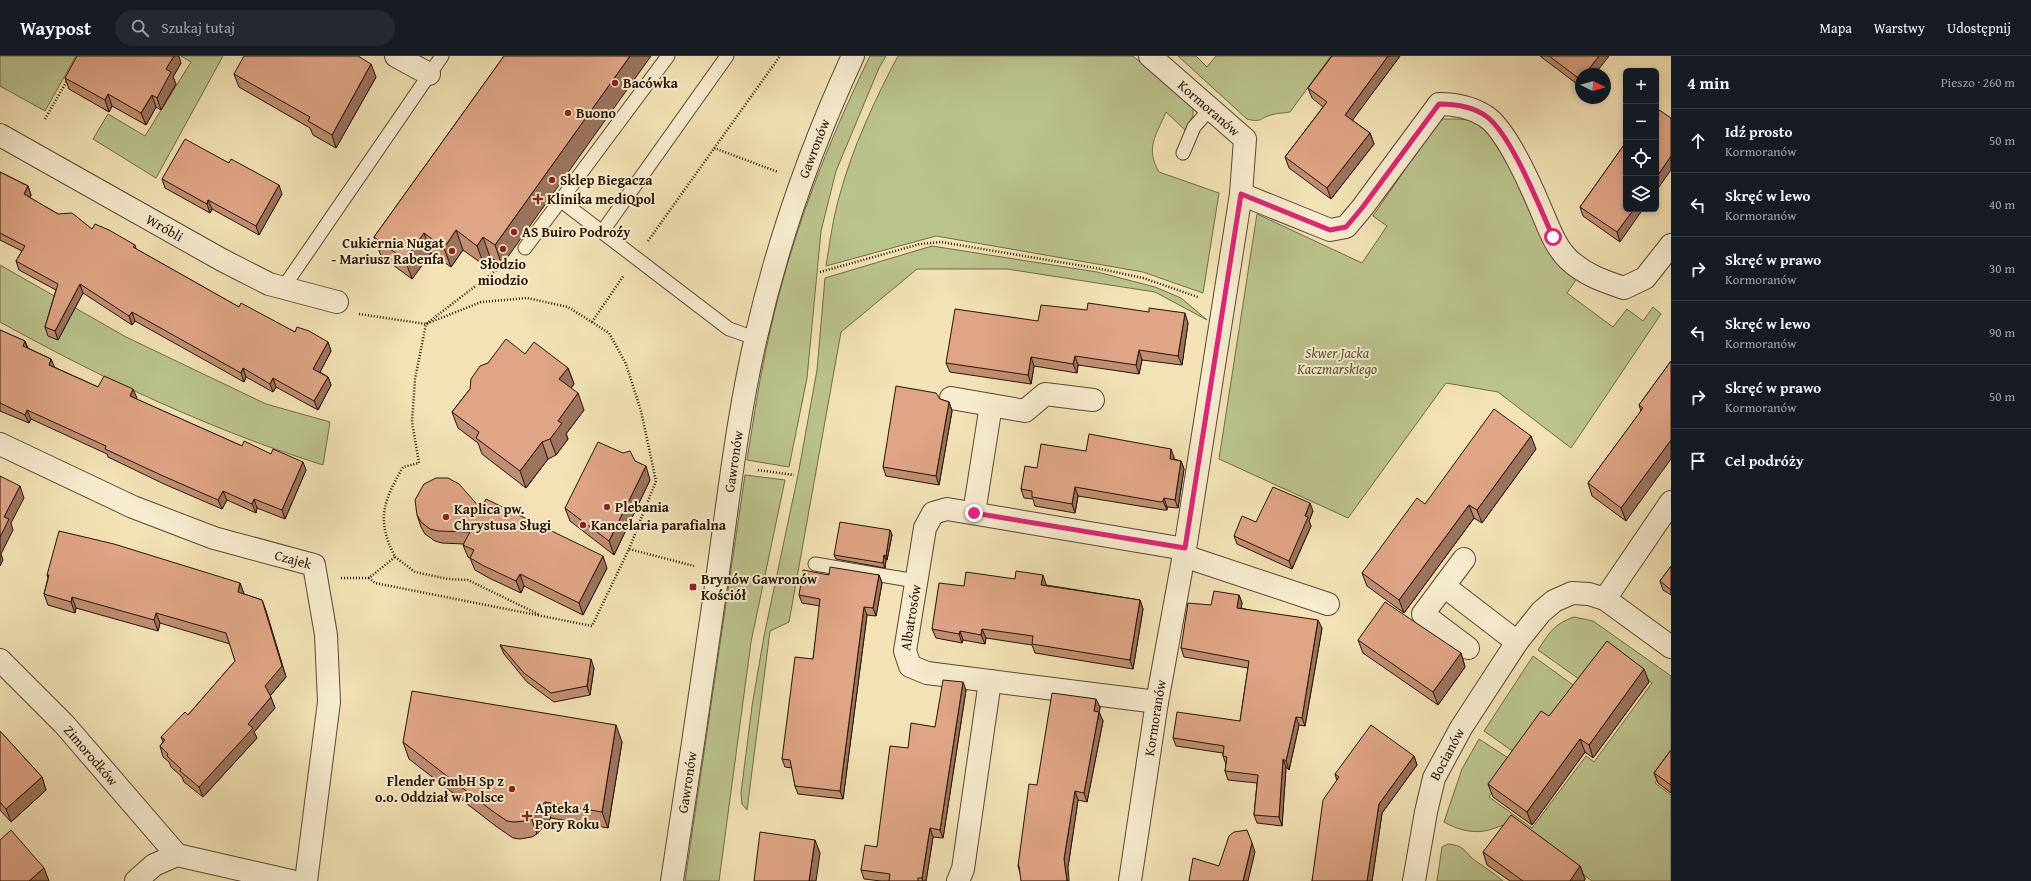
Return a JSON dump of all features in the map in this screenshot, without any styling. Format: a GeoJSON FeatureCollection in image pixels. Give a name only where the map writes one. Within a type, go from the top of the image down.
{"type":"FeatureCollection","features":[{"type":"Feature","properties":{"kind":"street"},"geometry":{"type":"LineString","coordinates":[[396,56],[429,74]]}},
{"type":"Feature","properties":{"kind":"street","name":"Gawronów"},"geometry":{"type":"LineString","coordinates":[[672,881],[732,474],[756,338],[774,264],[797,191],[825,116],[853,56]]}},
{"type":"Feature","properties":{"kind":"street","name":"Kormoranów"},"geometry":{"type":"LineString","coordinates":[[1130,881],[1158,702],[1185,552],[1241,194],[1245,139],[1150,56]]}},
{"type":"Feature","properties":{"kind":"street"},"geometry":{"type":"LineString","coordinates":[[1241,194],[1330,230],[1346,227],[1362,208],[1439,104],[1456,104],[1486,116],[1505,137],[1553,237],[1568,258],[1595,278],[1624,288],[1645,278],[1669,252]]}},
{"type":"Feature","properties":{"kind":"street","name":"Wróbli"},"geometry":{"type":"LineString","coordinates":[[0,135],[222,260],[269,284],[337,302]]}},
{"type":"Feature","properties":{"kind":"street"},"geometry":{"type":"LineString","coordinates":[[950,398],[1025,411],[1045,394],[1094,400]]}},
{"type":"Feature","properties":{"kind":"street"},"geometry":{"type":"LineString","coordinates":[[991,405],[974,513],[1185,552],[1328,604]]}},
{"type":"Feature","properties":{"kind":"street","name":"Czajek"},"geometry":{"type":"LineString","coordinates":[[0,444],[140,510],[214,538],[314,565],[326,635],[329,702],[306,881]]}},
{"type":"Feature","properties":{"kind":"street"},"geometry":{"type":"LineString","coordinates":[[1605,599],[1671,502]]}},
{"type":"Feature","properties":{"kind":"street","name":"Albatrosów"},"geometry":{"type":"LineString","coordinates":[[974,513],[947,509],[933,513],[925,528],[905,651],[910,666],[927,673],[1158,702]]}},
{"type":"Feature","properties":{"kind":"street"},"geometry":{"type":"LineString","coordinates":[[1464,559],[1423,614],[1468,648]]}},
{"type":"Feature","properties":{"kind":"street"},"geometry":{"type":"LineString","coordinates":[[1444,586],[1517,642]]}},
{"type":"Feature","properties":{"kind":"street","name":"Bocianów"},"geometry":{"type":"LineString","coordinates":[[1414,881],[1426,812],[1434,778],[1461,728],[1517,642],[1541,612],[1554,601],[1572,593],[1589,594],[1605,599],[1671,647]]}},
{"type":"Feature","properties":{"kind":"street","name":"Zimorodków"},"geometry":{"type":"LineString","coordinates":[[0,660],[64,724],[177,855]]}},
{"type":"Feature","properties":{"kind":"street"},"geometry":{"type":"LineString","coordinates":[[958,881],[963,869],[990,681]]}},
{"type":"Feature","properties":{"kind":"street"},"geometry":{"type":"LineString","coordinates":[[136,881],[154,865],[177,855],[291,881]]}},
{"type":"Feature","properties":{"kind":"lane"},"geometry":{"type":"LineString","coordinates":[[283,288],[442,56]]}},
{"type":"Feature","properties":{"kind":"lane"},"geometry":{"type":"LineString","coordinates":[[525,248],[668,56]]}},
{"type":"Feature","properties":{"kind":"lane"},"geometry":{"type":"LineString","coordinates":[[602,232],[727,56]]}},
{"type":"Feature","properties":{"kind":"lane"},"geometry":{"type":"LineString","coordinates":[[1183,153],[1194,127],[1210,109]]}},
{"type":"Feature","properties":{"kind":"lane"},"geometry":{"type":"LineString","coordinates":[[560,200],[729,329],[756,338]]}},
{"type":"Feature","properties":{"kind":"lane"},"geometry":{"type":"LineString","coordinates":[[815,564],[916,580]]}},
{"type":"Feature","properties":{"kind":"path"},"geometry":{"type":"LineString","coordinates":[[592,322],[780,56]]}},
{"type":"Feature","properties":{"kind":"path"},"geometry":{"type":"LineString","coordinates":[[44,118],[70,75]]}},
{"type":"Feature","properties":{"kind":"path"},"geometry":{"type":"LineString","coordinates":[[714,148],[778,172]]}},
{"type":"Feature","properties":{"kind":"path"},"geometry":{"type":"LineString","coordinates":[[820,272],[920,244],[941,242],[1101,269],[1143,278],[1223,306]]}},
{"type":"Feature","properties":{"kind":"path"},"geometry":{"type":"LineString","coordinates":[[525,248],[426,324],[415,379],[412,422],[419,463],[404,467],[392,487],[384,508],[384,526],[388,544],[395,557],[415,572],[448,579],[468,580],[545,617]]}},
{"type":"Feature","properties":{"kind":"path"},"geometry":{"type":"LineString","coordinates":[[358,314],[426,324],[481,302],[527,298],[568,307],[609,333],[626,364],[641,412],[656,481],[629,549],[592,626],[375,583],[369,578],[395,557]]}},
{"type":"Feature","properties":{"kind":"path"},"geometry":{"type":"LineString","coordinates":[[757,470],[794,475]]}},
{"type":"Feature","properties":{"kind":"path"},"geometry":{"type":"LineString","coordinates":[[629,549],[696,567]]}},
{"type":"Feature","properties":{"kind":"green space"},"geometry":{"type":"Polygon","coordinates":[[[0,56],[76,56],[45,111],[0,86],[0,56]]]}},
{"type":"Feature","properties":{"kind":"green space"},"geometry":{"type":"Polygon","coordinates":[[[181,56],[223,56],[156,178],[93,139],[108,114],[145,136],[191,62],[181,56]]]}},
{"type":"Feature","properties":{"kind":"green space"},"geometry":{"type":"Polygon","coordinates":[[[870,56],[886,56],[879,68],[836,171],[821,231],[807,378],[789,467],[747,460],[766,348],[788,261],[825,157],[870,56]]]}},
{"type":"Feature","properties":{"kind":"green space"},"geometry":{"type":"Polygon","coordinates":[[[898,56],[1133,56],[1193,107],[1193,116],[1185,130],[1166,112],[1156,135],[1152,149],[1155,164],[1159,172],[1219,193],[1203,293],[1143,272],[936,236],[826,266],[835,212],[851,159],[873,106],[898,56]]]}},
{"type":"Feature","properties":{"kind":"green space"},"geometry":{"type":"Polygon","coordinates":[[[1178,56],[1196,56],[1207,67],[1216,56],[1331,56],[1290,112],[1273,114],[1260,120],[1256,120],[1247,119],[1178,56]]]}},
{"type":"Feature","properties":{"kind":"green space","name":"Skwer Jacka Kaczmarskiego"},"geometry":{"type":"Polygon","coordinates":[[[1443,119],[1469,120],[1479,124],[1490,132],[1578,277],[1567,293],[1613,327],[1627,309],[1643,321],[1653,307],[1661,314],[1571,448],[1498,392],[1446,383],[1348,518],[1219,459],[1257,214],[1362,263],[1387,226],[1373,216],[1432,130],[1443,119]]]}},
{"type":"Feature","properties":{"kind":"green space"},"geometry":{"type":"Polygon","coordinates":[[[932,246],[1097,272],[1155,287],[1181,298],[1207,320],[1155,292],[1007,269],[917,269],[841,332],[789,622],[770,631],[747,810],[742,804],[741,793],[752,706],[764,636],[798,475],[817,370],[825,278],[932,246]]]}},
{"type":"Feature","properties":{"kind":"green space"},"geometry":{"type":"Polygon","coordinates":[[[0,265],[126,337],[266,404],[330,422],[323,465],[240,436],[158,402],[78,363],[0,322],[0,265]]]}},
{"type":"Feature","properties":{"kind":"green space"},"geometry":{"type":"Polygon","coordinates":[[[745,475],[785,480],[751,642],[719,881],[685,881],[745,475]]]}},
{"type":"Feature","properties":{"kind":"green space"},"geometry":{"type":"Polygon","coordinates":[[[1574,617],[1593,621],[1671,676],[1671,761],[1655,783],[1671,795],[1671,881],[1592,881],[1519,826],[1508,824],[1486,831],[1473,832],[1444,822],[1462,769],[1479,739],[1513,761],[1489,797],[1532,828],[1586,756],[1594,762],[1652,683],[1610,651],[1586,684],[1538,650],[1545,639],[1557,626],[1574,617]]]}},
{"type":"Feature","properties":{"kind":"green space"},"geometry":{"type":"Polygon","coordinates":[[[1533,656],[1580,690],[1518,755],[1484,731],[1533,656]]]}},
{"type":"Feature","properties":{"kind":"green space"},"geometry":{"type":"Polygon","coordinates":[[[1448,844],[1459,846],[1465,850],[1473,859],[1503,881],[1437,881],[1442,847],[1448,844]]]}},
{"type":"Feature","properties":{"kind":"building"},"geometry":{"type":"Polygon","coordinates":[[[77,56],[174,56],[166,69],[171,72],[157,98],[152,95],[141,113],[108,94],[105,100],[65,78],[77,56]]]}},
{"type":"Feature","properties":{"kind":"building"},"geometry":{"type":"Polygon","coordinates":[[[244,56],[358,56],[371,64],[332,135],[308,121],[310,117],[234,74],[244,56]]]}},
{"type":"Feature","properties":{"kind":"building"},"geometry":{"type":"Polygon","coordinates":[[[504,56],[630,56],[495,245],[483,237],[477,246],[456,230],[444,248],[424,233],[405,260],[374,237],[504,56]]]}},
{"type":"Feature","properties":{"kind":"building"},"geometry":{"type":"Polygon","coordinates":[[[1332,56],[1388,56],[1345,115],[1370,133],[1327,188],[1285,157],[1327,102],[1308,88],[1332,56]]]}},
{"type":"Feature","properties":{"kind":"building"},"geometry":{"type":"Polygon","coordinates":[[[1549,56],[1599,56],[1590,68],[1575,68],[1575,76],[1549,56]]]}},
{"type":"Feature","properties":{"kind":"building"},"geometry":{"type":"Polygon","coordinates":[[[1659,110],[1671,118],[1671,156],[1659,174],[1659,110]]]}},
{"type":"Feature","properties":{"kind":"building"},"geometry":{"type":"Polygon","coordinates":[[[185,139],[229,163],[231,159],[279,185],[256,226],[208,200],[207,204],[162,179],[185,139]]]}},
{"type":"Feature","properties":{"kind":"building"},"geometry":{"type":"Polygon","coordinates":[[[1623,146],[1623,212],[1632,212],[1617,232],[1580,207],[1623,146]]]}},
{"type":"Feature","properties":{"kind":"building"},"geometry":{"type":"Polygon","coordinates":[[[0,172],[28,186],[24,194],[58,214],[72,213],[92,229],[95,224],[109,230],[135,245],[133,247],[239,307],[241,303],[295,332],[297,327],[309,331],[328,342],[313,369],[328,377],[314,401],[273,378],[270,384],[243,368],[241,373],[132,312],[129,316],[80,284],[55,331],[45,327],[58,284],[16,261],[25,246],[0,233],[0,172]]]}},
{"type":"Feature","properties":{"kind":"building"},"geometry":{"type":"Polygon","coordinates":[[[1088,303],[1149,312],[1149,308],[1185,313],[1178,356],[1139,350],[1136,365],[1075,356],[1073,364],[1031,357],[1028,375],[946,363],[955,309],[1038,321],[1041,305],[1087,310],[1088,303]]]}},
{"type":"Feature","properties":{"kind":"building"},"geometry":{"type":"Polygon","coordinates":[[[0,330],[25,341],[23,346],[51,359],[49,365],[98,387],[104,376],[133,389],[130,396],[242,446],[244,441],[271,454],[273,449],[303,462],[282,510],[254,499],[252,504],[223,491],[218,500],[105,449],[106,446],[27,410],[25,415],[0,403],[0,330]]]}},
{"type":"Feature","properties":{"kind":"building"},"geometry":{"type":"Polygon","coordinates":[[[506,339],[525,354],[534,342],[568,368],[559,379],[578,393],[558,421],[562,423],[550,439],[542,442],[520,471],[476,438],[479,432],[452,412],[470,389],[471,379],[480,366],[488,363],[506,339]]]}},
{"type":"Feature","properties":{"kind":"building"},"geometry":{"type":"Polygon","coordinates":[[[1671,361],[1671,440],[1621,508],[1588,483],[1643,408],[1639,405],[1671,361]]]}},
{"type":"Feature","properties":{"kind":"building"},"geometry":{"type":"Polygon","coordinates":[[[896,386],[936,393],[940,399],[949,402],[936,476],[883,467],[896,386]]]}},
{"type":"Feature","properties":{"kind":"building"},"geometry":{"type":"Polygon","coordinates":[[[1494,409],[1531,436],[1477,510],[1469,505],[1399,600],[1362,573],[1417,498],[1425,504],[1494,409]]]}},
{"type":"Feature","properties":{"kind":"building"},"geometry":{"type":"Polygon","coordinates":[[[1089,434],[1171,449],[1170,459],[1181,461],[1175,500],[1164,498],[1161,502],[1075,487],[1072,504],[1032,497],[1032,491],[1021,489],[1025,466],[1037,468],[1041,444],[1086,451],[1089,434]]]}},
{"type":"Feature","properties":{"kind":"building","name":"Plebania"},"geometry":{"type":"Polygon","coordinates":[[[598,442],[623,453],[630,451],[635,461],[646,466],[609,541],[565,508],[598,442]]]}},
{"type":"Feature","properties":{"kind":"building"},"geometry":{"type":"Polygon","coordinates":[[[0,476],[20,486],[4,517],[9,519],[0,537],[0,476]]]}},
{"type":"Feature","properties":{"kind":"building"},"geometry":{"type":"Polygon","coordinates":[[[436,478],[448,478],[459,484],[481,509],[486,499],[603,556],[579,603],[520,574],[516,581],[470,558],[474,550],[463,545],[470,532],[438,531],[430,529],[421,522],[417,515],[415,500],[424,484],[436,478]]]}},
{"type":"Feature","properties":{"kind":"building"},"geometry":{"type":"Polygon","coordinates":[[[1273,487],[1310,503],[1305,516],[1308,517],[1289,561],[1234,536],[1242,516],[1256,522],[1273,487]]]}},
{"type":"Feature","properties":{"kind":"building"},"geometry":{"type":"Polygon","coordinates":[[[840,522],[890,530],[886,556],[884,555],[883,563],[834,555],[840,522]]]}},
{"type":"Feature","properties":{"kind":"building"},"geometry":{"type":"Polygon","coordinates":[[[59,531],[114,544],[240,583],[238,592],[262,600],[282,666],[265,686],[271,697],[248,724],[253,728],[199,787],[180,771],[181,769],[167,756],[168,754],[160,746],[165,740],[161,737],[185,712],[188,715],[235,661],[226,633],[156,613],[154,620],[72,597],[71,602],[44,594],[49,575],[47,575],[59,531]]]}},
{"type":"Feature","properties":{"kind":"building"},"geometry":{"type":"Polygon","coordinates":[[[1671,566],[1671,590],[1660,581],[1671,566]]]}},
{"type":"Feature","properties":{"kind":"building"},"geometry":{"type":"Polygon","coordinates":[[[830,567],[879,575],[873,608],[864,607],[840,791],[795,786],[790,760],[782,759],[795,657],[813,659],[820,599],[799,595],[803,570],[829,575],[830,567]]]}},
{"type":"Feature","properties":{"kind":"building"},"geometry":{"type":"Polygon","coordinates":[[[1016,571],[1043,575],[1041,585],[1140,600],[1130,660],[1032,644],[1033,636],[982,629],[981,635],[960,631],[959,634],[932,629],[939,583],[964,586],[966,572],[1015,579],[1016,571]]]}},
{"type":"Feature","properties":{"kind":"building"},"geometry":{"type":"Polygon","coordinates":[[[1214,591],[1239,595],[1237,608],[1318,620],[1302,718],[1296,717],[1286,761],[1283,759],[1279,817],[1254,815],[1258,775],[1225,771],[1227,757],[1223,756],[1224,746],[1173,738],[1177,712],[1240,721],[1249,661],[1181,648],[1188,603],[1211,605],[1214,591]]]}},
{"type":"Feature","properties":{"kind":"building"},"geometry":{"type":"Polygon","coordinates":[[[1385,602],[1461,653],[1433,692],[1358,640],[1385,602]]]}},
{"type":"Feature","properties":{"kind":"building"},"geometry":{"type":"Polygon","coordinates":[[[1607,641],[1644,669],[1589,745],[1580,739],[1527,812],[1488,784],[1541,711],[1549,716],[1607,641]]]}},
{"type":"Feature","properties":{"kind":"building"},"geometry":{"type":"Polygon","coordinates":[[[500,645],[591,659],[587,686],[551,693],[524,673],[500,645]]]}},
{"type":"Feature","properties":{"kind":"building"},"geometry":{"type":"Polygon","coordinates":[[[943,680],[963,682],[940,830],[930,828],[922,878],[918,878],[918,881],[889,881],[890,874],[861,870],[865,845],[877,847],[890,746],[908,748],[911,723],[935,727],[943,680]]]}},
{"type":"Feature","properties":{"kind":"building"},"geometry":{"type":"Polygon","coordinates":[[[412,691],[616,725],[602,812],[545,802],[526,821],[507,821],[403,742],[412,691]]]}},
{"type":"Feature","properties":{"kind":"building"},"geometry":{"type":"Polygon","coordinates":[[[1052,693],[1096,699],[1094,711],[1099,712],[1084,793],[1075,791],[1064,859],[1067,881],[1021,881],[1018,866],[1029,784],[1037,785],[1052,693]]]}},
{"type":"Feature","properties":{"kind":"building"},"geometry":{"type":"Polygon","coordinates":[[[1371,725],[1414,756],[1379,804],[1367,881],[1312,881],[1323,800],[1339,777],[1335,774],[1371,725]]]}},
{"type":"Feature","properties":{"kind":"building"},"geometry":{"type":"Polygon","coordinates":[[[0,731],[42,777],[6,809],[0,802],[0,731]]]}},
{"type":"Feature","properties":{"kind":"building"},"geometry":{"type":"Polygon","coordinates":[[[1671,750],[1671,785],[1654,773],[1671,750]]]}},
{"type":"Feature","properties":{"kind":"building"},"geometry":{"type":"Polygon","coordinates":[[[1511,815],[1580,866],[1570,881],[1523,881],[1483,852],[1511,815]]]}},
{"type":"Feature","properties":{"kind":"building"},"geometry":{"type":"Polygon","coordinates":[[[11,830],[44,868],[29,881],[0,881],[0,840],[11,830]]]}},
{"type":"Feature","properties":{"kind":"building"},"geometry":{"type":"Polygon","coordinates":[[[1247,830],[1252,843],[1243,881],[1189,881],[1193,858],[1219,866],[1229,836],[1234,832],[1247,830]]]}},
{"type":"Feature","properties":{"kind":"building"},"geometry":{"type":"Polygon","coordinates":[[[760,832],[815,840],[809,881],[754,881],[760,832]]]}},
{"type":"Feature","properties":{"kind":"place","name":"Bacówka"},"geometry":{"type":"Point","coordinates":[615,83]}},
{"type":"Feature","properties":{"kind":"place","name":"Buono"},"geometry":{"type":"Point","coordinates":[568,113]}},
{"type":"Feature","properties":{"kind":"place","name":"Sklep Biegacza"},"geometry":{"type":"Point","coordinates":[552,180]}},
{"type":"Feature","properties":{"kind":"place","name":"Klinika mediQpol"},"geometry":{"type":"Point","coordinates":[538,199]}},
{"type":"Feature","properties":{"kind":"place","name":"AS Buiro Podroźy"},"geometry":{"type":"Point","coordinates":[514,232]}},
{"type":"Feature","properties":{"kind":"place","name":"Słodzio miodzio"},"geometry":{"type":"Point","coordinates":[503,249]}},
{"type":"Feature","properties":{"kind":"place","name":"Cukiernia Nugat - Mariusz Rabenfa"},"geometry":{"type":"Point","coordinates":[452,251]}},
{"type":"Feature","properties":{"kind":"place","name":"Plebania"},"geometry":{"type":"Point","coordinates":[607,507]}},
{"type":"Feature","properties":{"kind":"place","name":"Kaplica pw. Chrystusa Sługi"},"geometry":{"type":"Point","coordinates":[446,517]}},
{"type":"Feature","properties":{"kind":"place","name":"Kancelaria parafialna"},"geometry":{"type":"Point","coordinates":[583,525]}},
{"type":"Feature","properties":{"kind":"place","name":"Brynów Gawronów Kościół"},"geometry":{"type":"Point","coordinates":[693,587]}},
{"type":"Feature","properties":{"kind":"place","name":"Flender GmbH Sp z o.o. Oddział w Polsce"},"geometry":{"type":"Point","coordinates":[512,789]}},
{"type":"Feature","properties":{"kind":"place","name":"Apteka 4 Pory Roku"},"geometry":{"type":"Point","coordinates":[527,816]}},
{"type":"Feature","properties":{"kind":"route"},"geometry":{"type":"LineString","coordinates":[[974,513],[1185,548],[1241,194],[1330,230],[1346,227],[1362,208],[1439,104],[1456,104],[1486,116],[1505,137],[1553,237]]}}]}
